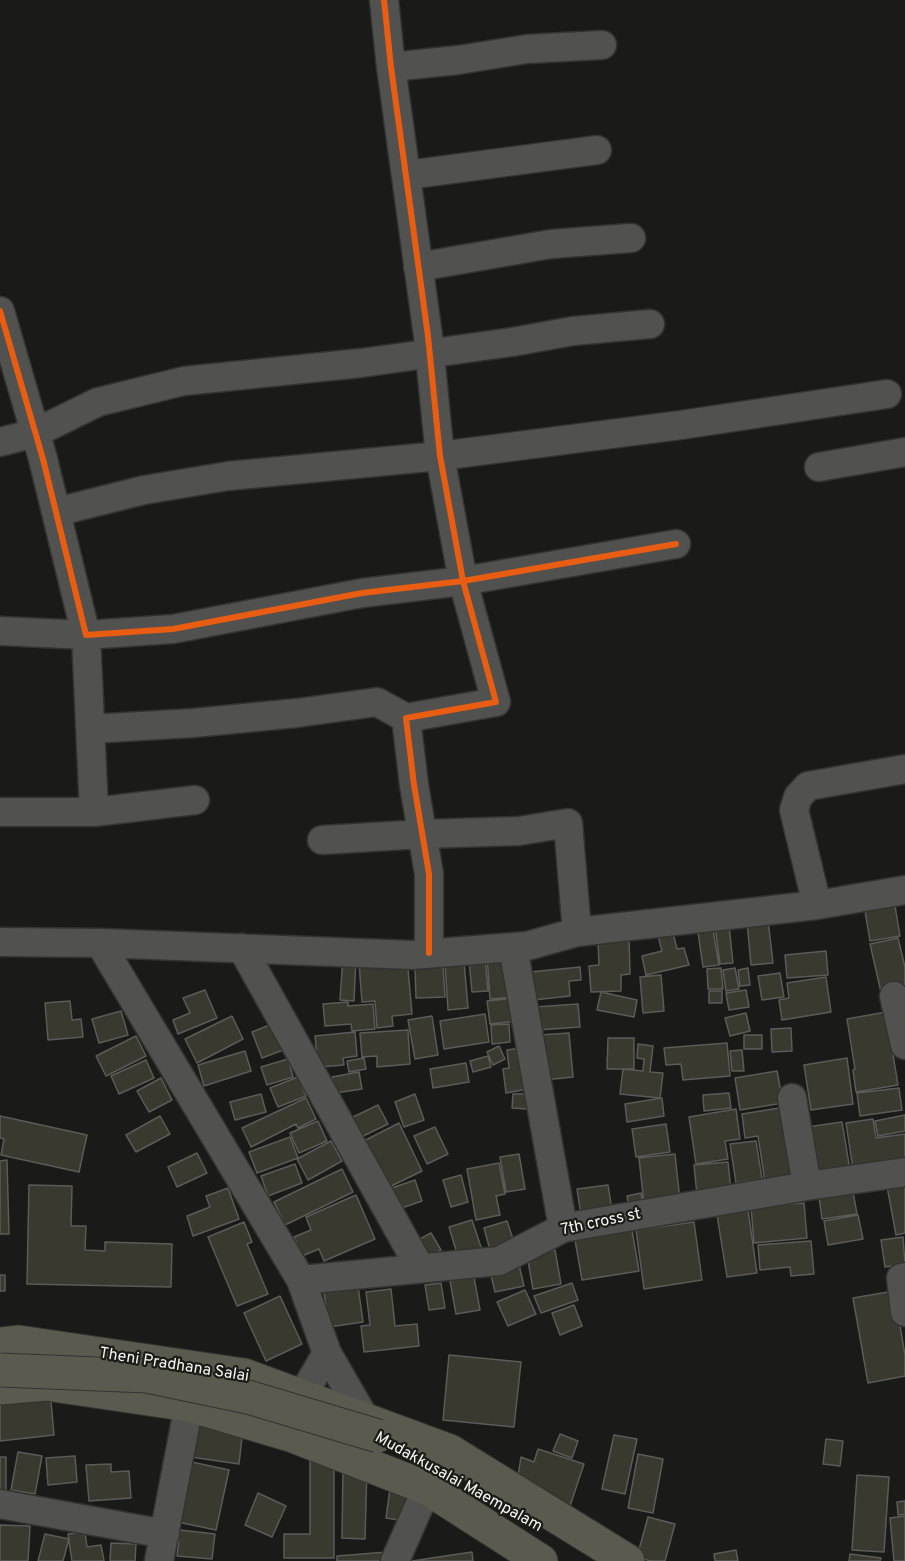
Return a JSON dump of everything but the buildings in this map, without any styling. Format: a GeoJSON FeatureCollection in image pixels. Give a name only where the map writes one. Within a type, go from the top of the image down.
{"type":"FeatureCollection","features":[{"type":"Feature","properties":{"kind":"main road","name":"Theni Pradhana Salai"},"geometry":{"type":"LineString","coordinates":[[0,1344],[19,1342],[244,1375],[289,1391],[371,1428],[450,1451],[628,1561]]}},
{"type":"Feature","properties":{"kind":"main road","name":"Mudakkusalai Maempalam"},"geometry":{"type":"LineString","coordinates":[[0,1370],[147,1376],[248,1397],[371,1428],[526,1518],[592,1561]]}},
{"type":"Feature","properties":{"kind":"main road"},"geometry":{"type":"LineString","coordinates":[[0,1388],[46,1384],[189,1405],[293,1436],[427,1488],[541,1561]]}},
{"type":"Feature","properties":{"kind":"main road"},"geometry":{"type":"LineString","coordinates":[[264,1427],[289,1391]]}},
{"type":"Feature","properties":{"kind":"street"},"geometry":{"type":"LineString","coordinates":[[91,729],[193,723],[297,713],[377,702],[406,718],[496,702],[463,581],[440,456],[384,0]]}},
{"type":"Feature","properties":{"kind":"street"},"geometry":{"type":"LineString","coordinates":[[391,67],[458,60],[527,49],[602,45]]}},
{"type":"Feature","properties":{"kind":"street"},"geometry":{"type":"LineString","coordinates":[[407,175],[597,150]]}},
{"type":"Feature","properties":{"kind":"street"},"geometry":{"type":"LineString","coordinates":[[418,267],[551,244],[631,238]]}},
{"type":"Feature","properties":{"kind":"street"},"geometry":{"type":"LineString","coordinates":[[0,442],[36,433],[98,402],[184,381],[361,363],[573,331],[650,324]]}},
{"type":"Feature","properties":{"kind":"street"},"geometry":{"type":"LineString","coordinates":[[2,328],[36,433],[86,635],[94,812]]}},
{"type":"Feature","properties":{"kind":"street"},"geometry":{"type":"LineString","coordinates":[[56,512],[144,490],[228,477],[440,456],[887,394]]}},
{"type":"Feature","properties":{"kind":"street"},"geometry":{"type":"LineString","coordinates":[[819,466],[905,452]]}},
{"type":"Feature","properties":{"kind":"street"},"geometry":{"type":"LineString","coordinates":[[0,631],[86,635],[173,629],[362,593],[463,581],[676,544]]}},
{"type":"Feature","properties":{"kind":"street"},"geometry":{"type":"LineString","coordinates":[[406,718],[429,874],[429,953]]}},
{"type":"Feature","properties":{"kind":"street"},"geometry":{"type":"LineString","coordinates":[[817,905],[794,810],[798,797],[808,786],[905,769]]}},
{"type":"Feature","properties":{"kind":"street"},"geometry":{"type":"LineString","coordinates":[[0,812],[94,812],[195,800]]}},
{"type":"Feature","properties":{"kind":"street"},"geometry":{"type":"LineString","coordinates":[[322,840],[519,831],[568,823],[577,932]]}},
{"type":"Feature","properties":{"kind":"street"},"geometry":{"type":"LineString","coordinates":[[0,942],[100,943],[412,955],[527,946],[577,932],[817,905],[903,899]]}},
{"type":"Feature","properties":{"kind":"street"},"geometry":{"type":"LineString","coordinates":[[100,943],[301,1280],[327,1353],[371,1428]]}},
{"type":"Feature","properties":{"kind":"street"},"geometry":{"type":"LineString","coordinates":[[513,947],[564,1228]]}},
{"type":"Feature","properties":{"kind":"street"},"geometry":{"type":"LineString","coordinates":[[242,948],[420,1268]]}},
{"type":"Feature","properties":{"kind":"street"},"geometry":{"type":"LineString","coordinates":[[894,996],[905,1045]]}},
{"type":"Feature","properties":{"kind":"street"},"geometry":{"type":"LineString","coordinates":[[792,1098],[807,1186]]}},
{"type":"Feature","properties":{"kind":"street","name":"7th cross st"},"geometry":{"type":"LineString","coordinates":[[301,1280],[499,1261],[564,1228],[807,1186],[905,1172]]}},
{"type":"Feature","properties":{"kind":"street"},"geometry":{"type":"LineString","coordinates":[[905,1276],[901,1278],[905,1312]]}},
{"type":"Feature","properties":{"kind":"street"},"geometry":{"type":"LineString","coordinates":[[289,1391],[327,1353]]}},
{"type":"Feature","properties":{"kind":"street"},"geometry":{"type":"LineString","coordinates":[[0,1504],[162,1548],[189,1405]]}},
{"type":"Feature","properties":{"kind":"street"},"geometry":{"type":"LineString","coordinates":[[395,1561],[427,1488]]}},
{"type":"Feature","properties":{"kind":"cycle path"},"geometry":{"type":"LineString","coordinates":[[384,0],[428,336],[440,456],[463,581],[496,702],[406,718],[414,785],[429,874],[429,953]]}},
{"type":"Feature","properties":{"kind":"cycle path"},"geometry":{"type":"LineString","coordinates":[[0,311],[43,459],[86,635],[173,629],[362,593],[463,581],[676,544]]}}]}
